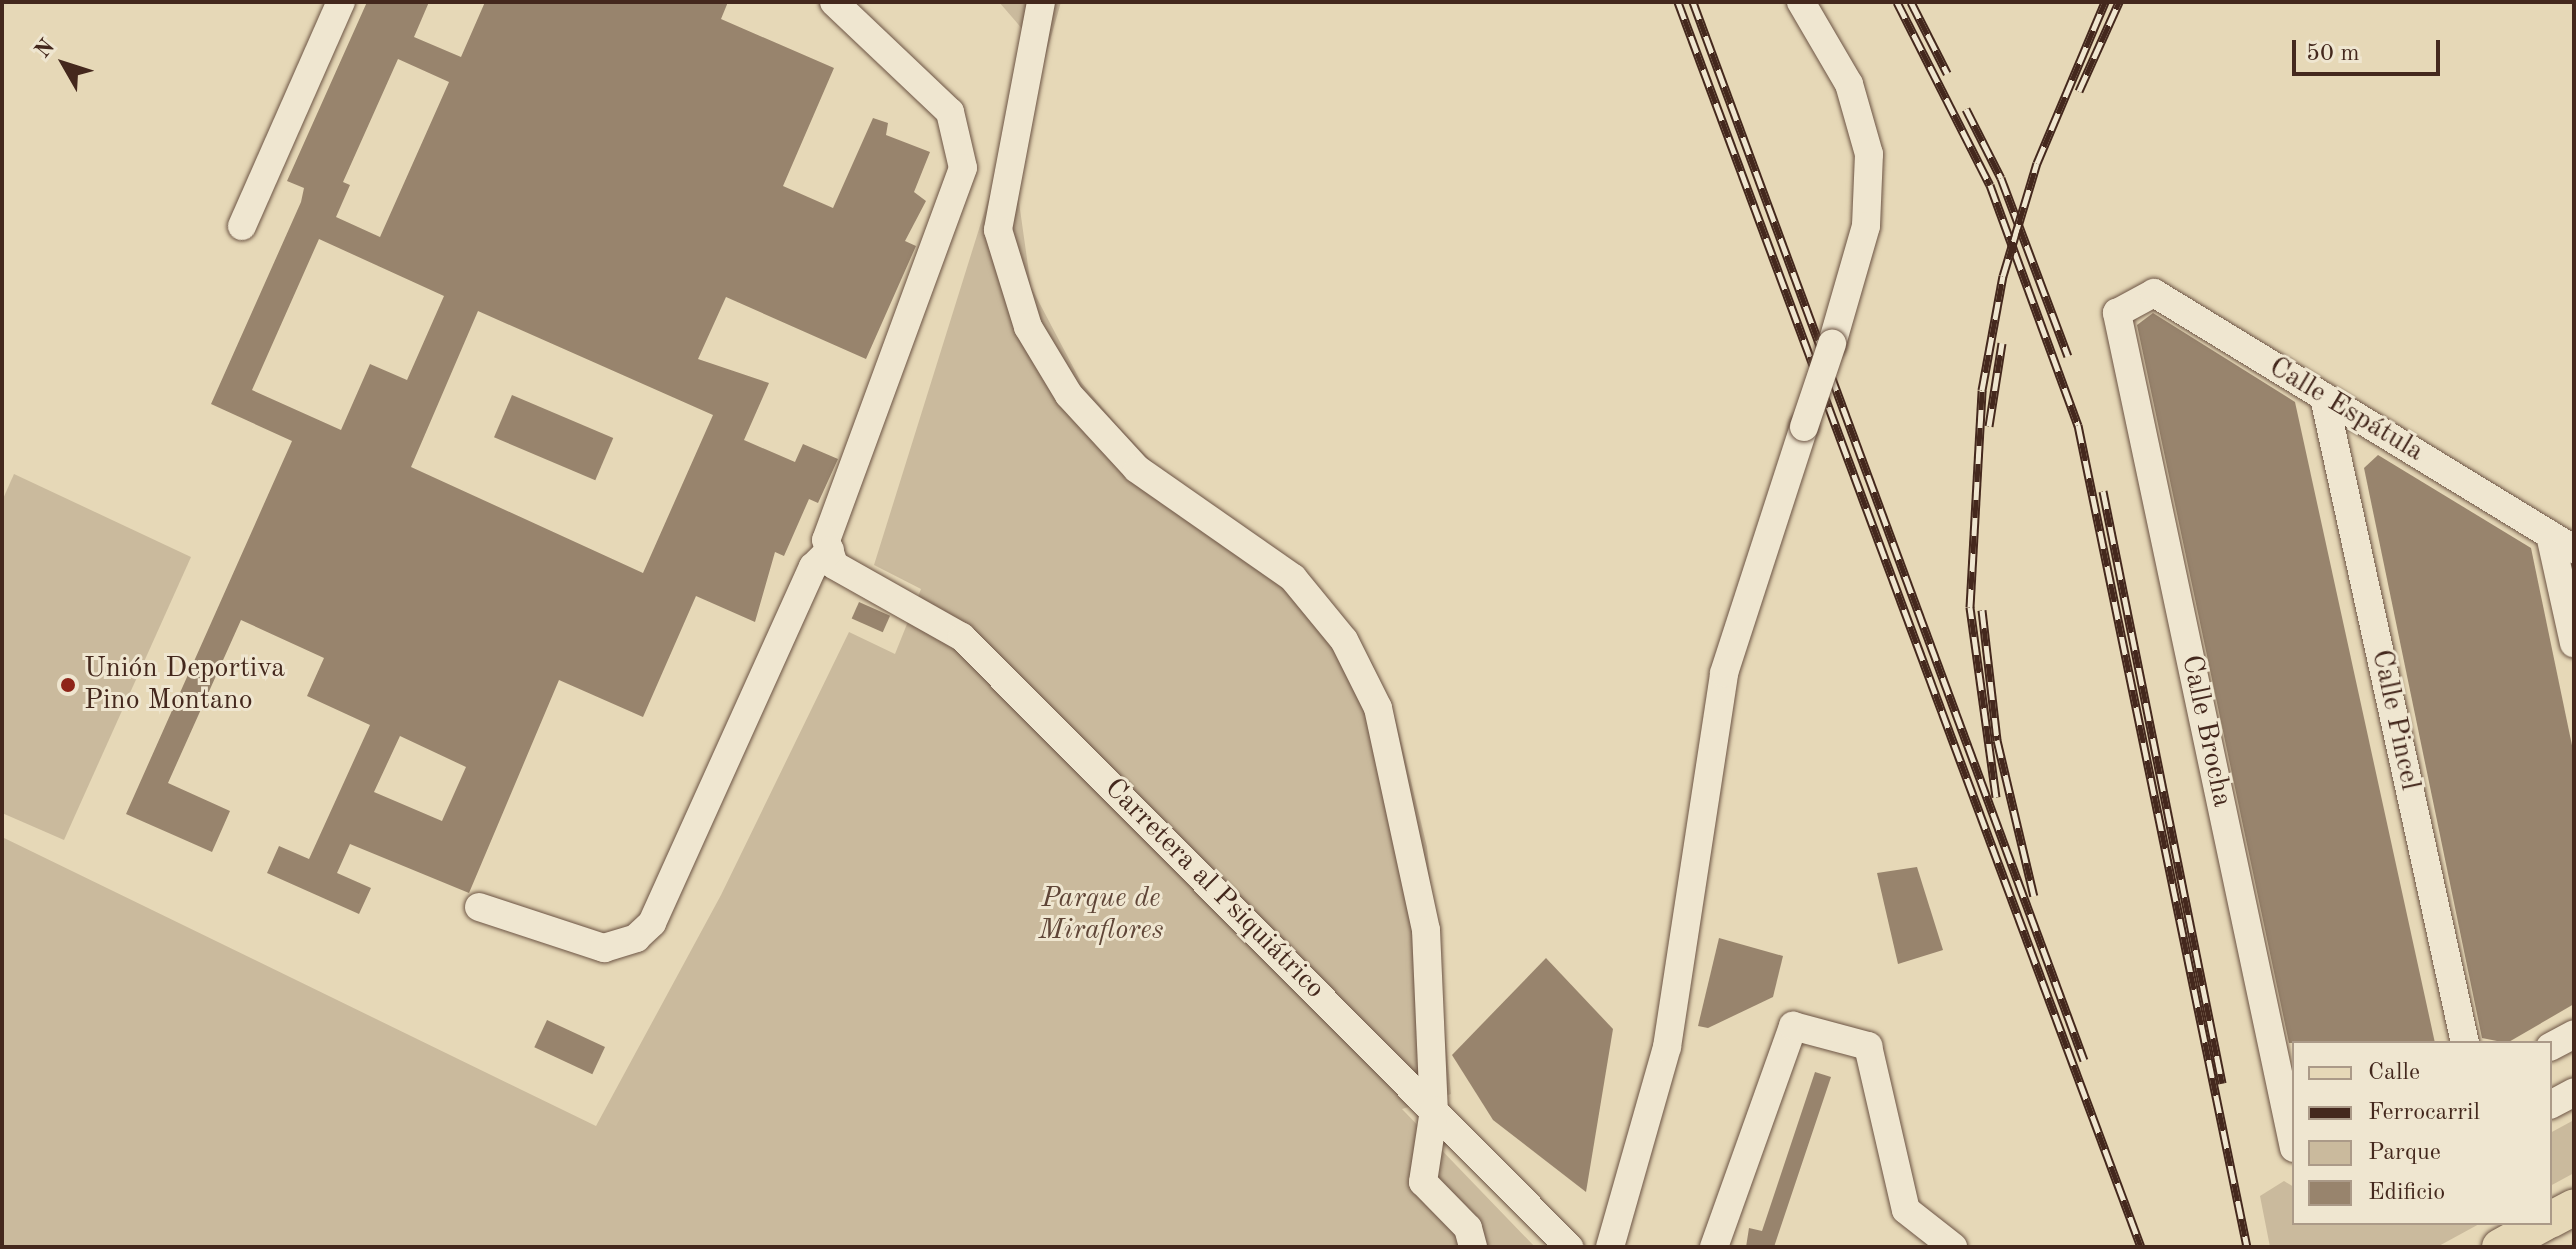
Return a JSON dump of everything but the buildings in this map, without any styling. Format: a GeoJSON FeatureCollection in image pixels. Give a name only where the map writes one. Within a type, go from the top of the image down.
{"type":"FeatureCollection","features":[{"type":"Feature","properties":{"kind":"main road"},"geometry":{"type":"LineString","coordinates":[[2552,1219],[2574,1207]]}},
{"type":"Feature","properties":{"kind":"main road"},"geometry":{"type":"LineString","coordinates":[[2500,1247],[2540,1225]]}},
{"type":"Feature","properties":{"kind":"street"},"geometry":{"type":"LineString","coordinates":[[242,226],[341,2]]}},
{"type":"Feature","properties":{"kind":"street"},"geometry":{"type":"LineString","coordinates":[[479,907],[604,948],[628,942],[652,923],[813,567],[832,557],[826,540],[963,168],[950,112],[834,2]]}},
{"type":"Feature","properties":{"kind":"street"},"geometry":{"type":"LineString","coordinates":[[1041,2],[998,230],[1028,327],[1069,395],[1137,469],[1293,578],[1344,640],[1378,708],[1402,805],[1426,930],[1434,1110],[1423,1182],[1468,1228],[1473,1247]]}},
{"type":"Feature","properties":{"kind":"street"},"geometry":{"type":"LineString","coordinates":[[1610,1247],[1667,1047],[1703,772],[1724,673],[1832,344],[1866,226],[1869,154],[1849,84],[1801,2]]}},
{"type":"Feature","properties":{"kind":"street","name":"Calle Espátula"},"geometry":{"type":"LineString","coordinates":[[2117,313],[2154,293],[2562,542]]}},
{"type":"Feature","properties":{"kind":"street","name":"Calle Brocha"},"geometry":{"type":"LineString","coordinates":[[2117,313],[2292,1139]]}},
{"type":"Feature","properties":{"kind":"street","name":"Calle Pincel"},"geometry":{"type":"LineString","coordinates":[[2324,397],[2465,1041]]}},
{"type":"Feature","properties":{"kind":"street"},"geometry":{"type":"LineString","coordinates":[[2562,542],[2574,643]]}},
{"type":"Feature","properties":{"kind":"street","name":"Carretera al Psiquiátrico"},"geometry":{"type":"LineString","coordinates":[[832,557],[962,637],[1569,1247]]}},
{"type":"Feature","properties":{"kind":"street"},"geometry":{"type":"LineString","coordinates":[[1714,1247],[1793,1026],[1868,1046],[1906,1210],[1953,1247]]}},
{"type":"Feature","properties":{"kind":"street"},"geometry":{"type":"LineString","coordinates":[[2552,1046],[2574,1034]]}},
{"type":"Feature","properties":{"kind":"street"},"geometry":{"type":"LineString","coordinates":[[2552,1104],[2574,1092]]}},
{"type":"Feature","properties":{"kind":"green space","name":"Parque de Miraflores"},"geometry":{"type":"Polygon","coordinates":[[[999,2],[1061,2],[1014,167],[1031,287],[1081,382],[1117,425],[1158,468],[1309,575],[1372,663],[1396,720],[1427,847],[1451,1094],[1402,1109],[1535,1247],[2,1247],[2,837],[596,1126],[721,895],[849,632],[895,654],[921,589],[874,565],[994,181],[1024,31],[999,2]]]}},
{"type":"Feature","properties":{"kind":"green space","name":"Unión Deportiva Pino Montano"},"geometry":{"type":"Polygon","coordinates":[[[14,474],[191,557],[64,840],[2,813],[2,501],[14,474]]]}},
{"type":"Feature","properties":{"kind":"green space"},"geometry":{"type":"Polygon","coordinates":[[[2574,1120],[2574,1173],[2552,1185],[2552,1132],[2574,1120]]]}},
{"type":"Feature","properties":{"kind":"green space"},"geometry":{"type":"Polygon","coordinates":[[[2284,1181],[2292,1186],[2292,1225],[2477,1225],[2437,1247],[2270,1247],[2260,1196],[2284,1181]]]}},
{"type":"Feature","properties":{"kind":"railway"},"geometry":{"type":"LineString","coordinates":[[1678,2],[2141,1247]]}},
{"type":"Feature","properties":{"kind":"railway"},"geometry":{"type":"LineString","coordinates":[[1693,2],[2084,1060]]}},
{"type":"Feature","properties":{"kind":"railway"},"geometry":{"type":"LineString","coordinates":[[1897,2],[1990,185],[2078,425],[2247,1247]]}},
{"type":"Feature","properties":{"kind":"railway"},"geometry":{"type":"LineString","coordinates":[[1911,2],[1947,73]]}},
{"type":"Feature","properties":{"kind":"railway"},"geometry":{"type":"LineString","coordinates":[[1996,797],[1970,607],[1982,390],[2003,276],[2037,163],[2105,2]]}},
{"type":"Feature","properties":{"kind":"railway"},"geometry":{"type":"LineString","coordinates":[[2079,91],[2119,2]]}},
{"type":"Feature","properties":{"kind":"railway"},"geometry":{"type":"LineString","coordinates":[[1966,109],[2001,178],[2068,356]]}},
{"type":"Feature","properties":{"kind":"railway"},"geometry":{"type":"LineString","coordinates":[[1989,426],[2002,343]]}},
{"type":"Feature","properties":{"kind":"railway"},"geometry":{"type":"LineString","coordinates":[[2103,491],[2222,1083]]}},
{"type":"Feature","properties":{"kind":"railway"},"geometry":{"type":"LineString","coordinates":[[1982,610],[1997,740],[2034,896]]}},
{"type":"Feature","properties":{"kind":"place","name":"Unión Deportiva Pino Montano"},"geometry":{"type":"Point","coordinates":[68,685]}}]}
